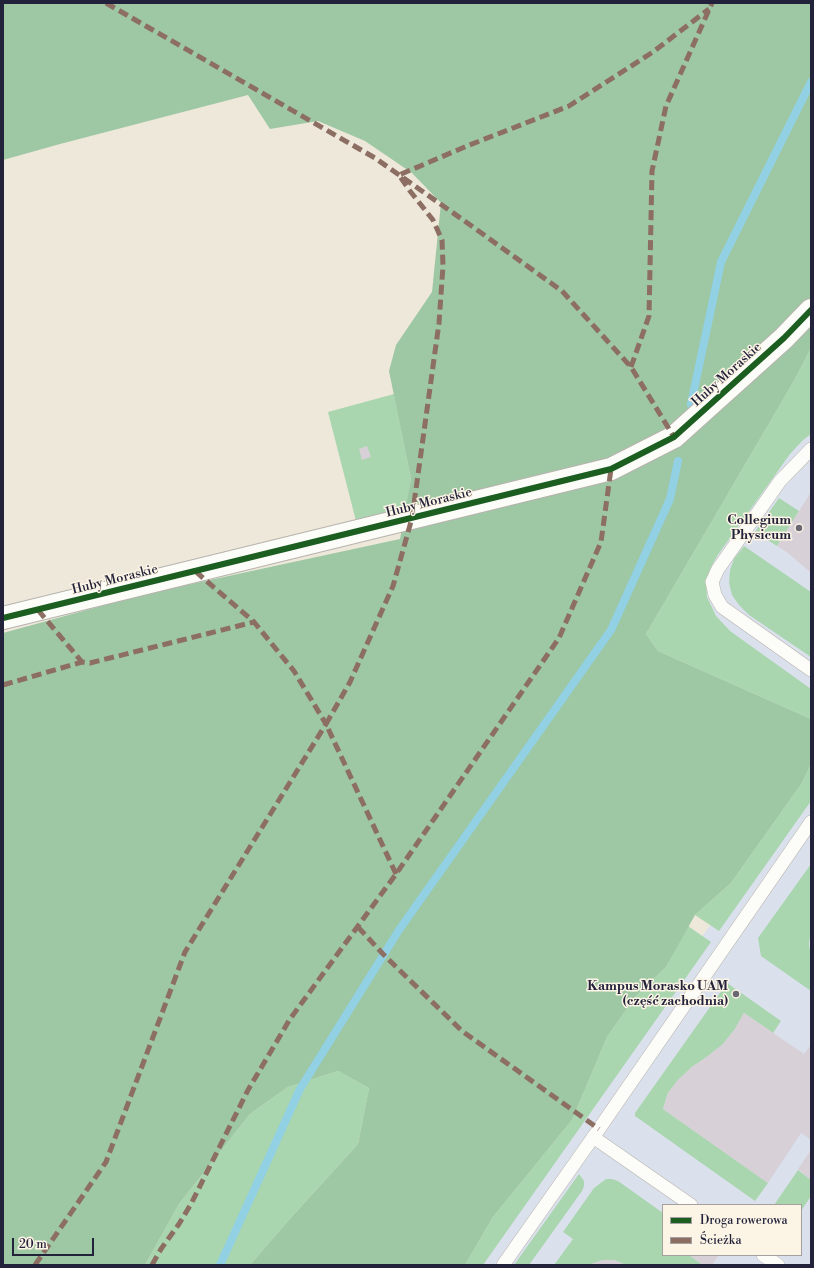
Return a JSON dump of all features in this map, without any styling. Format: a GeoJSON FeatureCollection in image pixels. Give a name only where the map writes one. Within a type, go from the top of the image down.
{"type":"FeatureCollection","features":[{"type":"Feature","properties":{"kind":"street","name":"Huby Moraskie"},"geometry":{"type":"LineString","coordinates":[[3,618],[611,469],[674,437],[784,338],[811,310]]}},
{"type":"Feature","properties":{"kind":"lane"},"geometry":{"type":"LineString","coordinates":[[811,449],[780,481],[718,569],[712,582],[715,595],[722,607],[811,670]]}},
{"type":"Feature","properties":{"kind":"lane"},"geometry":{"type":"LineString","coordinates":[[503,1265],[811,822]]}},
{"type":"Feature","properties":{"kind":"lane"},"geometry":{"type":"LineString","coordinates":[[593,1137],[690,1204]]}},
{"type":"Feature","properties":{"kind":"lane"},"geometry":{"type":"LineString","coordinates":[[764,1256],[778,1265]]}},
{"type":"Feature","properties":{"kind":"shaded area"},"geometry":{"type":"Polygon","coordinates":[[[811,364],[811,706],[674,612],[811,364]]]}},
{"type":"Feature","properties":{"kind":"shaded area","name":"Kampus Morasko UAM (część zachodnia)"},"geometry":{"type":"Polygon","coordinates":[[[811,783],[811,1265],[469,1265],[811,783]]]}},
{"type":"Feature","properties":{"kind":"green space"},"geometry":{"type":"Polygon","coordinates":[[[3,3],[811,3],[811,348],[795,379],[646,634],[658,651],[811,719],[811,764],[802,783],[731,883],[695,915],[666,967],[636,996],[607,1037],[572,1120],[493,1217],[465,1265],[250,1265],[358,1144],[369,1088],[338,1071],[288,1087],[250,1114],[179,1204],[145,1265],[3,1265],[3,633],[145,594],[400,539],[411,479],[389,371],[396,345],[432,292],[441,203],[412,173],[365,141],[318,121],[270,129],[248,95],[3,160],[3,3]]]}},
{"type":"Feature","properties":{"kind":"green space"},"geometry":{"type":"Polygon","coordinates":[[[811,348],[811,434],[790,454],[717,556],[710,569],[706,583],[707,597],[716,616],[730,631],[811,689],[811,719],[658,651],[646,634],[795,379],[811,348]]]}},
{"type":"Feature","properties":{"kind":"green space"},"geometry":{"type":"Polygon","coordinates":[[[394,394],[411,479],[406,511],[356,521],[328,412],[394,394]]]}},
{"type":"Feature","properties":{"kind":"green space"},"geometry":{"type":"Polygon","coordinates":[[[779,498],[799,511],[777,546],[755,532],[779,498]]]}},
{"type":"Feature","properties":{"kind":"green space"},"geometry":{"type":"Polygon","coordinates":[[[744,546],[811,592],[811,657],[749,615],[732,595],[729,583],[730,570],[734,559],[744,546]]]}},
{"type":"Feature","properties":{"kind":"green space"},"geometry":{"type":"Polygon","coordinates":[[[811,764],[811,801],[719,931],[695,915],[731,883],[802,783],[811,764]]]}},
{"type":"Feature","properties":{"kind":"green space"},"geometry":{"type":"Polygon","coordinates":[[[811,864],[811,928],[809,944],[811,958],[811,991],[761,956],[758,938],[811,864]]]}},
{"type":"Feature","properties":{"kind":"green space"},"geometry":{"type":"Polygon","coordinates":[[[688,926],[711,942],[483,1265],[465,1265],[493,1217],[572,1120],[607,1037],[636,996],[666,967],[688,926]]]}},
{"type":"Feature","properties":{"kind":"green space"},"geometry":{"type":"Polygon","coordinates":[[[727,983],[781,1021],[773,1033],[744,1013],[735,1029],[723,1044],[692,1067],[678,1080],[668,1093],[663,1109],[768,1183],[755,1201],[635,1116],[635,1113],[727,983]]]}},
{"type":"Feature","properties":{"kind":"green space"},"geometry":{"type":"Polygon","coordinates":[[[338,1071],[369,1088],[358,1144],[250,1265],[145,1265],[179,1204],[250,1114],[288,1087],[338,1071]]]}},
{"type":"Feature","properties":{"kind":"green space"},"geometry":{"type":"Polygon","coordinates":[[[798,1170],[811,1180],[811,1196],[802,1210],[802,1204],[775,1204],[798,1170]]]}},
{"type":"Feature","properties":{"kind":"green space"},"geometry":{"type":"Polygon","coordinates":[[[579,1174],[584,1181],[582,1191],[529,1265],[514,1265],[579,1174]]]}},
{"type":"Feature","properties":{"kind":"green space"},"geometry":{"type":"Polygon","coordinates":[[[606,1179],[618,1181],[662,1212],[662,1256],[690,1256],[703,1265],[626,1265],[614,1260],[603,1260],[589,1265],[554,1265],[573,1239],[563,1232],[594,1188],[606,1179]]]}},
{"type":"Feature","properties":{"kind":"building"},"geometry":{"type":"Polygon","coordinates":[[[367,446],[371,457],[362,460],[359,449],[367,446]]]}},
{"type":"Feature","properties":{"kind":"building","name":"Collegium Physicum"},"geometry":{"type":"Polygon","coordinates":[[[811,492],[811,573],[788,553],[777,546],[811,492]]]}},
{"type":"Feature","properties":{"kind":"building"},"geometry":{"type":"Polygon","coordinates":[[[744,1013],[804,1054],[811,1045],[811,1140],[801,1133],[768,1183],[663,1109],[668,1093],[678,1080],[692,1067],[723,1044],[735,1029],[744,1013]]]}},
{"type":"Feature","properties":{"kind":"building"},"geometry":{"type":"Polygon","coordinates":[[[811,1150],[811,1180],[798,1169],[811,1150]]]}},
{"type":"Feature","properties":{"kind":"building"},"geometry":{"type":"Polygon","coordinates":[[[690,1256],[718,1256],[712,1265],[703,1265],[690,1256]]]}},
{"type":"Feature","properties":{"kind":"building"},"geometry":{"type":"Polygon","coordinates":[[[603,1260],[614,1260],[626,1265],[588,1265],[603,1260]]]}},
{"type":"Feature","properties":{"kind":"waterway"},"geometry":{"type":"LineString","coordinates":[[691,404],[721,262],[811,82]]}},
{"type":"Feature","properties":{"kind":"waterway"},"geometry":{"type":"LineString","coordinates":[[220,1265],[300,1089],[399,930],[611,630],[670,499],[678,461]]}},
{"type":"Feature","properties":{"kind":"marked path"},"geometry":{"type":"LineString","coordinates":[[106,3],[375,158],[562,291],[631,367],[674,437]]}},
{"type":"Feature","properties":{"kind":"marked path"},"geometry":{"type":"LineString","coordinates":[[631,367],[649,316],[652,171],[666,106],[712,3]]}},
{"type":"Feature","properties":{"kind":"marked path"},"geometry":{"type":"LineString","coordinates":[[396,874],[326,724],[350,682],[393,586],[412,518],[439,323],[443,266],[442,240],[433,220],[399,175],[467,146],[569,106],[653,52],[709,9]]}},
{"type":"Feature","properties":{"kind":"marked path"},"geometry":{"type":"LineString","coordinates":[[152,1265],[191,1204],[248,1090],[290,1019],[396,874],[559,638],[601,542],[611,469]]}},
{"type":"Feature","properties":{"kind":"marked path"},"geometry":{"type":"LineString","coordinates":[[35,1265],[106,1162],[185,952],[326,724],[294,671],[254,622],[195,571]]}},
{"type":"Feature","properties":{"kind":"marked path"},"geometry":{"type":"LineString","coordinates":[[38,610],[82,662]]}},
{"type":"Feature","properties":{"kind":"marked path"},"geometry":{"type":"LineString","coordinates":[[3,685],[82,662],[90,663],[254,622]]}},
{"type":"Feature","properties":{"kind":"marked path"},"geometry":{"type":"LineString","coordinates":[[358,927],[383,954],[462,1031],[599,1129]]}},
{"type":"Feature","properties":{"kind":"cycle path"},"geometry":{"type":"LineString","coordinates":[[3,618],[611,469],[674,437],[784,338],[811,310]]}},
{"type":"Feature","properties":{"kind":"place","name":"Collegium Physicum"},"geometry":{"type":"Point","coordinates":[799,528]}},
{"type":"Feature","properties":{"kind":"place","name":"Kampus Morasko UAM (część zachodnia)"},"geometry":{"type":"Point","coordinates":[736,994]}}]}
